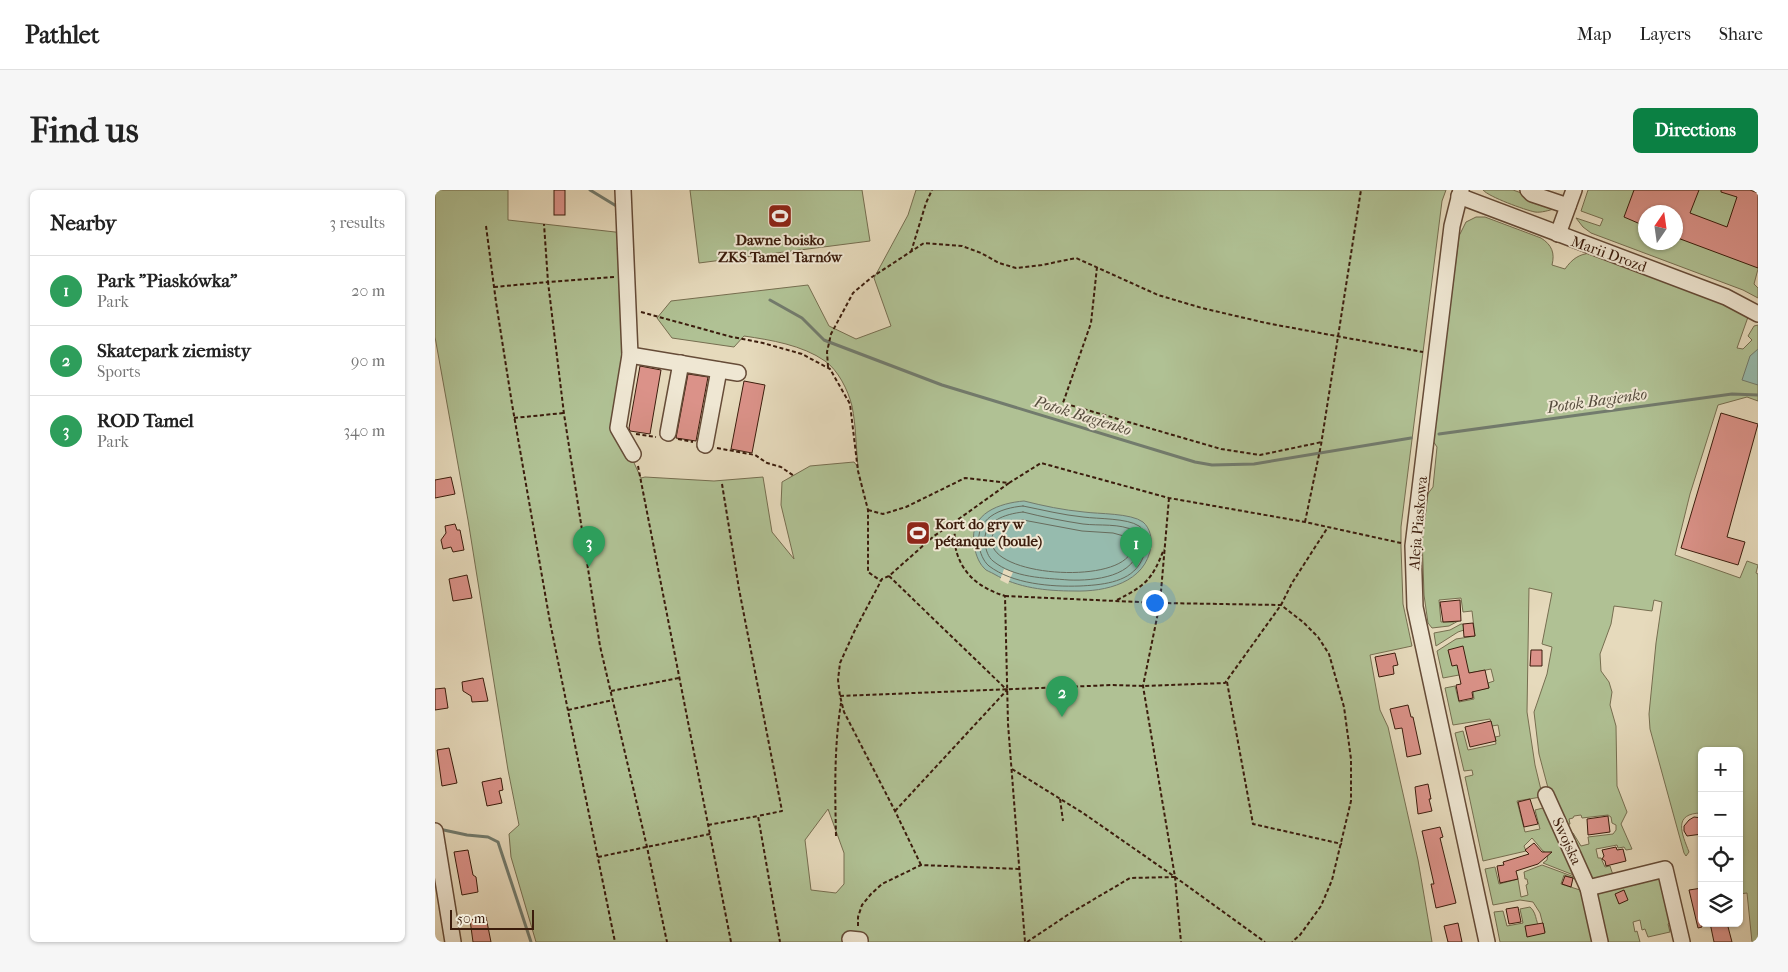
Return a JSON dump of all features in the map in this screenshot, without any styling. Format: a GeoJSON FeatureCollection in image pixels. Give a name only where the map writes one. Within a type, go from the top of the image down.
{"type":"FeatureCollection","features":[{"type":"Feature","properties":{"kind":"street"},"geometry":{"type":"LineString","coordinates":[[623,190],[624,233],[621,277],[629,309],[630,355],[618,428],[633,454]]}},
{"type":"Feature","properties":{"kind":"street"},"geometry":{"type":"LineString","coordinates":[[1528,190],[1533,194],[1568,206]]}},
{"type":"Feature","properties":{"kind":"street"},"geometry":{"type":"LineString","coordinates":[[1558,234],[1574,190]]}},
{"type":"Feature","properties":{"kind":"street","name":"Marii Drozd"},"geometry":{"type":"LineString","coordinates":[[1460,193],[1558,234],[1726,297],[1758,314]]}},
{"type":"Feature","properties":{"kind":"street","name":"Aleja Piaskowa"},"geometry":{"type":"LineString","coordinates":[[1460,193],[1452,226],[1413,546],[1415,607],[1487,942]]}},
{"type":"Feature","properties":{"kind":"street"},"geometry":{"type":"LineString","coordinates":[[630,355],[738,373]]}},
{"type":"Feature","properties":{"kind":"street"},"geometry":{"type":"LineString","coordinates":[[666,436],[681,363]]}},
{"type":"Feature","properties":{"kind":"street"},"geometry":{"type":"LineString","coordinates":[[705,445],[719,370]]}},
{"type":"Feature","properties":{"kind":"street","name":"Swojska"},"geometry":{"type":"LineString","coordinates":[[1546,795],[1588,888],[1600,942]]}},
{"type":"Feature","properties":{"kind":"street"},"geometry":{"type":"LineString","coordinates":[[435,831],[438,862],[453,942]]}},
{"type":"Feature","properties":{"kind":"street"},"geometry":{"type":"LineString","coordinates":[[1588,888],[1665,869],[1682,942]]}},
{"type":"Feature","properties":{"kind":"path"},"geometry":{"type":"LineString","coordinates":[[911,252],[926,203],[932,190]]}},
{"type":"Feature","properties":{"kind":"path"},"geometry":{"type":"LineString","coordinates":[[1305,522],[1322,444],[1361,190]]}},
{"type":"Feature","properties":{"kind":"path"},"geometry":{"type":"LineString","coordinates":[[544,224],[548,282],[564,412],[600,646],[667,942]]}},
{"type":"Feature","properties":{"kind":"path"},"geometry":{"type":"LineString","coordinates":[[487,226],[494,288],[514,418],[550,622],[615,942]]}},
{"type":"Feature","properties":{"kind":"path"},"geometry":{"type":"LineString","coordinates":[[828,367],[827,352],[831,334],[853,293],[872,277],[924,243],[962,246],[999,263],[1016,268],[1076,258],[1158,295],[1202,308],[1338,337],[1428,353]]}},
{"type":"Feature","properties":{"kind":"path"},"geometry":{"type":"LineString","coordinates":[[1097,267],[1091,323],[1063,403],[1221,449],[1260,455],[1322,444]]}},
{"type":"Feature","properties":{"kind":"path"},"geometry":{"type":"LineString","coordinates":[[494,288],[621,277]]}},
{"type":"Feature","properties":{"kind":"path"},"geometry":{"type":"LineString","coordinates":[[629,309],[802,354],[830,369],[850,404],[860,480],[868,510],[868,572],[881,581]]}},
{"type":"Feature","properties":{"kind":"path"},"geometry":{"type":"LineString","coordinates":[[514,418],[564,412]]}},
{"type":"Feature","properties":{"kind":"path"},"geometry":{"type":"LineString","coordinates":[[634,434],[666,436],[755,456],[767,463],[781,467],[793,476]]}},
{"type":"Feature","properties":{"kind":"path"},"geometry":{"type":"LineString","coordinates":[[633,454],[641,478],[731,942]]}},
{"type":"Feature","properties":{"kind":"path"},"geometry":{"type":"LineString","coordinates":[[921,865],[843,712],[838,680],[840,663],[882,579],[889,576],[934,536],[1041,462],[1169,498],[1305,522],[1413,546]]}},
{"type":"Feature","properties":{"kind":"path"},"geometry":{"type":"LineString","coordinates":[[868,510],[883,514],[905,507],[965,478],[1009,483]]}},
{"type":"Feature","properties":{"kind":"path"},"geometry":{"type":"LineString","coordinates":[[708,824],[783,811],[739,589],[722,484]]}},
{"type":"Feature","properties":{"kind":"path"},"geometry":{"type":"LineString","coordinates":[[1169,498],[1160,603],[1143,686],[1175,877],[1181,942]]}},
{"type":"Feature","properties":{"kind":"path"},"geometry":{"type":"LineString","coordinates":[[955,521],[955,544],[965,571],[989,590],[1005,596],[1160,603],[1281,605],[1303,622],[1318,638],[1329,654],[1344,707],[1351,759],[1351,801],[1332,880],[1321,906],[1300,935],[1292,942]]}},
{"type":"Feature","properties":{"kind":"path"},"geometry":{"type":"LineString","coordinates":[[840,696],[1113,685],[1143,686],[1225,683],[1281,605],[1292,583],[1328,527]]}},
{"type":"Feature","properties":{"kind":"path"},"geometry":{"type":"LineString","coordinates":[[1115,600],[1140,588],[1156,570],[1165,546]]}},
{"type":"Feature","properties":{"kind":"path"},"geometry":{"type":"LineString","coordinates":[[889,576],[1007,690]]}},
{"type":"Feature","properties":{"kind":"path"},"geometry":{"type":"LineString","coordinates":[[1005,596],[1007,690],[1026,942],[1130,878],[1175,877]]}},
{"type":"Feature","properties":{"kind":"path"},"geometry":{"type":"LineString","coordinates":[[611,691],[679,678]]}},
{"type":"Feature","properties":{"kind":"path"},"geometry":{"type":"LineString","coordinates":[[1227,681],[1253,824],[1341,844]]}},
{"type":"Feature","properties":{"kind":"path"},"geometry":{"type":"LineString","coordinates":[[895,811],[1007,690]]}},
{"type":"Feature","properties":{"kind":"path"},"geometry":{"type":"LineString","coordinates":[[569,710],[613,700]]}},
{"type":"Feature","properties":{"kind":"path"},"geometry":{"type":"LineString","coordinates":[[836,836],[837,728],[841,701]]}},
{"type":"Feature","properties":{"kind":"path"},"geometry":{"type":"LineString","coordinates":[[1012,769],[1083,813],[1265,942]]}},
{"type":"Feature","properties":{"kind":"path"},"geometry":{"type":"LineString","coordinates":[[1060,799],[1063,821]]}},
{"type":"Feature","properties":{"kind":"path"},"geometry":{"type":"LineString","coordinates":[[758,816],[780,942]]}},
{"type":"Feature","properties":{"kind":"path"},"geometry":{"type":"LineString","coordinates":[[598,857],[710,834]]}},
{"type":"Feature","properties":{"kind":"path"},"geometry":{"type":"LineString","coordinates":[[856,941],[858,917],[862,905],[871,894],[883,884],[921,865],[1019,868]]}},
{"type":"Feature","properties":{"kind":"green space"},"geometry":{"type":"Polygon","coordinates":[[[435,190],[508,190],[508,220],[624,233],[627,276],[618,428],[641,478],[714,481],[763,477],[772,532],[794,559],[781,505],[782,482],[810,466],[854,462],[858,467],[853,414],[845,387],[838,375],[825,361],[816,355],[786,344],[744,336],[734,347],[672,338],[657,318],[671,301],[808,285],[829,326],[856,339],[891,326],[874,278],[908,215],[916,190],[1446,190],[1442,201],[1401,527],[1403,604],[1412,646],[1370,655],[1380,710],[1388,727],[1418,860],[1432,942],[536,942],[511,857],[509,834],[519,825],[508,770],[468,520],[435,337],[435,190]],[[828,809],[805,840],[811,890],[836,893],[844,884],[844,853],[828,809]]]}},
{"type":"Feature","properties":{"kind":"green space","name":"Dawne boisko ZKS Tamel Tarnów"},"geometry":{"type":"Polygon","coordinates":[[[690,190],[862,190],[870,241],[699,263],[690,190]]]}},
{"type":"Feature","properties":{"kind":"green space"},"geometry":{"type":"Polygon","coordinates":[[[1483,190],[1513,190],[1552,204],[1554,209],[1540,212],[1530,211],[1499,200],[1483,190]]]}},
{"type":"Feature","properties":{"kind":"green space"},"geometry":{"type":"Polygon","coordinates":[[[1588,190],[1758,190],[1758,269],[1754,284],[1758,288],[1758,298],[1743,290],[1591,233],[1576,218],[1600,226],[1603,219],[1581,211],[1588,190]]]}},
{"type":"Feature","properties":{"kind":"green space"},"geometry":{"type":"Polygon","coordinates":[[[1476,217],[1485,217],[1541,238],[1548,243],[1552,250],[1552,265],[1565,269],[1576,258],[1591,253],[1723,302],[1748,317],[1737,348],[1743,349],[1752,340],[1748,336],[1754,326],[1758,325],[1758,401],[1747,397],[1718,405],[1690,494],[1675,555],[1740,578],[1747,561],[1758,565],[1756,573],[1758,574],[1758,942],[1752,942],[1747,893],[1743,894],[1743,747],[1698,747],[1698,813],[1686,817],[1683,821],[1682,832],[1689,852],[1686,856],[1684,853],[1650,729],[1649,714],[1662,602],[1654,600],[1652,611],[1614,606],[1611,624],[1600,654],[1601,671],[1609,682],[1612,692],[1610,705],[1616,726],[1617,786],[1627,812],[1621,824],[1632,849],[1618,848],[1617,845],[1596,849],[1598,858],[1601,858],[1605,867],[1610,866],[1613,875],[1592,880],[1571,833],[1573,833],[1581,846],[1589,844],[1588,837],[1613,834],[1616,830],[1616,825],[1612,823],[1611,817],[1608,815],[1582,818],[1581,815],[1569,819],[1570,824],[1566,825],[1548,788],[1539,754],[1534,712],[1547,674],[1552,647],[1542,644],[1552,593],[1529,588],[1527,712],[1535,765],[1542,794],[1541,797],[1517,801],[1525,832],[1540,829],[1535,810],[1547,807],[1576,876],[1543,863],[1547,860],[1548,854],[1532,838],[1524,846],[1526,851],[1483,861],[1465,777],[1473,775],[1472,770],[1464,771],[1455,733],[1463,731],[1468,750],[1496,744],[1495,737],[1500,736],[1498,725],[1492,726],[1490,719],[1453,725],[1445,688],[1455,686],[1459,702],[1474,699],[1473,691],[1489,688],[1488,683],[1494,681],[1491,669],[1443,678],[1437,651],[1456,639],[1475,636],[1472,611],[1463,612],[1461,598],[1439,600],[1441,622],[1454,622],[1454,614],[1460,620],[1449,626],[1432,628],[1428,623],[1424,595],[1422,533],[1427,495],[1433,487],[1437,447],[1433,441],[1459,236],[1466,222],[1476,217]]]}},
{"type":"Feature","properties":{"kind":"green space"},"geometry":{"type":"Polygon","coordinates":[[[1463,624],[1464,630],[1436,646],[1434,633],[1450,630],[1463,624]]]}},
{"type":"Feature","properties":{"kind":"green space"},"geometry":{"type":"Polygon","coordinates":[[[1542,865],[1577,878],[1578,880],[1564,875],[1561,884],[1581,889],[1595,942],[1500,942],[1494,912],[1503,911],[1507,926],[1523,923],[1520,909],[1530,907],[1533,910],[1537,923],[1545,932],[1540,913],[1533,902],[1520,900],[1493,905],[1485,869],[1495,867],[1499,884],[1518,879],[1521,897],[1528,895],[1526,885],[1528,884],[1524,872],[1542,865]]]}},
{"type":"Feature","properties":{"kind":"green space"},"geometry":{"type":"Polygon","coordinates":[[[1659,878],[1672,920],[1668,924],[1670,932],[1648,937],[1645,929],[1642,930],[1640,920],[1633,922],[1640,942],[1603,942],[1596,892],[1659,878]]]}},
{"type":"Feature","properties":{"kind":"water"},"geometry":{"type":"Polygon","coordinates":[[[1758,349],[1758,385],[1742,380],[1750,356],[1758,349]]]}},
{"type":"Feature","properties":{"kind":"water"},"geometry":{"type":"Polygon","coordinates":[[[1024,501],[1061,509],[1123,515],[1138,519],[1145,524],[1150,533],[1151,546],[1148,559],[1133,577],[1122,583],[1098,590],[1043,589],[1022,586],[1003,579],[986,570],[977,557],[974,544],[976,524],[981,517],[996,507],[1024,501]]]}},
{"type":"Feature","properties":{"kind":"pier"},"geometry":{"type":"Polygon","coordinates":[[[1004,569],[1013,572],[1008,584],[1000,580],[1004,569]]]}},
{"type":"Feature","properties":{"kind":"building"},"geometry":{"type":"Polygon","coordinates":[[[554,190],[565,190],[565,215],[554,215],[554,190]]]}},
{"type":"Feature","properties":{"kind":"building"},"geometry":{"type":"Polygon","coordinates":[[[1634,190],[1699,190],[1690,213],[1727,227],[1737,197],[1721,192],[1721,190],[1750,190],[1758,193],[1758,268],[1683,240],[1683,205],[1638,205],[1638,223],[1624,217],[1634,190]]]}},
{"type":"Feature","properties":{"kind":"building"},"geometry":{"type":"Polygon","coordinates":[[[640,366],[661,370],[650,434],[630,431],[629,428],[640,366]]]}},
{"type":"Feature","properties":{"kind":"building"},"geometry":{"type":"Polygon","coordinates":[[[688,374],[708,377],[696,441],[676,438],[688,374]]]}},
{"type":"Feature","properties":{"kind":"building"},"geometry":{"type":"Polygon","coordinates":[[[744,381],[765,385],[752,453],[731,449],[744,381]]]}},
{"type":"Feature","properties":{"kind":"building"},"geometry":{"type":"Polygon","coordinates":[[[1721,413],[1758,424],[1727,537],[1745,542],[1738,565],[1681,548],[1721,413]]]}},
{"type":"Feature","properties":{"kind":"building"},"geometry":{"type":"Polygon","coordinates":[[[451,477],[455,494],[435,498],[435,480],[451,477]]]}},
{"type":"Feature","properties":{"kind":"building"},"geometry":{"type":"Polygon","coordinates":[[[455,524],[457,530],[460,530],[464,550],[453,552],[451,547],[443,549],[441,540],[446,533],[445,526],[455,524]]]}},
{"type":"Feature","properties":{"kind":"building"},"geometry":{"type":"Polygon","coordinates":[[[467,575],[472,598],[453,601],[449,579],[467,575]]]}},
{"type":"Feature","properties":{"kind":"building"},"geometry":{"type":"Polygon","coordinates":[[[1460,600],[1461,621],[1443,622],[1440,602],[1460,600]]]}},
{"type":"Feature","properties":{"kind":"building"},"geometry":{"type":"Polygon","coordinates":[[[1473,623],[1475,636],[1464,637],[1463,624],[1473,623]]]}},
{"type":"Feature","properties":{"kind":"building"},"geometry":{"type":"Polygon","coordinates":[[[1463,646],[1469,673],[1485,670],[1489,688],[1472,692],[1473,698],[1459,701],[1456,685],[1461,684],[1457,665],[1452,666],[1448,650],[1463,646]]]}},
{"type":"Feature","properties":{"kind":"building"},"geometry":{"type":"Polygon","coordinates":[[[1531,650],[1542,650],[1542,666],[1530,666],[1531,650]]]}},
{"type":"Feature","properties":{"kind":"building"},"geometry":{"type":"Polygon","coordinates":[[[1395,653],[1398,665],[1393,666],[1394,674],[1379,677],[1375,657],[1395,653]]]}},
{"type":"Feature","properties":{"kind":"building"},"geometry":{"type":"Polygon","coordinates":[[[483,678],[488,701],[472,702],[471,696],[463,691],[462,682],[483,678]]]}},
{"type":"Feature","properties":{"kind":"building"},"geometry":{"type":"Polygon","coordinates":[[[445,688],[448,708],[435,710],[435,689],[445,688]]]}},
{"type":"Feature","properties":{"kind":"building"},"geometry":{"type":"Polygon","coordinates":[[[1408,705],[1411,717],[1413,717],[1421,754],[1407,757],[1402,728],[1395,729],[1390,709],[1408,705]]]}},
{"type":"Feature","properties":{"kind":"building"},"geometry":{"type":"Polygon","coordinates":[[[1491,721],[1496,741],[1470,747],[1465,727],[1491,721]]]}},
{"type":"Feature","properties":{"kind":"building"},"geometry":{"type":"Polygon","coordinates":[[[449,748],[457,783],[442,786],[437,750],[449,748]]]}},
{"type":"Feature","properties":{"kind":"building"},"geometry":{"type":"Polygon","coordinates":[[[501,778],[503,790],[499,791],[502,803],[487,806],[482,782],[501,778]]]}},
{"type":"Feature","properties":{"kind":"building"},"geometry":{"type":"Polygon","coordinates":[[[1428,784],[1432,811],[1418,814],[1415,787],[1428,784]]]}},
{"type":"Feature","properties":{"kind":"building"},"geometry":{"type":"Polygon","coordinates":[[[1530,799],[1538,824],[1524,827],[1518,802],[1530,799]]]}},
{"type":"Feature","properties":{"kind":"building"},"geometry":{"type":"Polygon","coordinates":[[[1608,816],[1610,832],[1588,835],[1587,819],[1608,816]]]}},
{"type":"Feature","properties":{"kind":"building"},"geometry":{"type":"Polygon","coordinates":[[[1694,817],[1698,818],[1698,835],[1687,836],[1684,826],[1694,817]]]}},
{"type":"Feature","properties":{"kind":"building"},"geometry":{"type":"Polygon","coordinates":[[[1440,827],[1443,837],[1440,838],[1456,903],[1436,908],[1431,884],[1434,884],[1422,831],[1440,827]]]}},
{"type":"Feature","properties":{"kind":"building"},"geometry":{"type":"Polygon","coordinates":[[[1534,843],[1542,852],[1552,852],[1538,864],[1516,871],[1518,879],[1500,883],[1497,866],[1504,865],[1503,862],[1529,854],[1525,850],[1534,843]]]}},
{"type":"Feature","properties":{"kind":"building"},"geometry":{"type":"Polygon","coordinates":[[[1616,847],[1617,850],[1623,849],[1626,861],[1606,866],[1605,861],[1602,859],[1604,856],[1602,850],[1616,847]]]}},
{"type":"Feature","properties":{"kind":"building"},"geometry":{"type":"Polygon","coordinates":[[[468,850],[473,875],[476,877],[478,892],[462,895],[454,852],[468,850]]]}},
{"type":"Feature","properties":{"kind":"building"},"geometry":{"type":"Polygon","coordinates":[[[1565,876],[1573,878],[1571,887],[1562,884],[1565,876]]]}},
{"type":"Feature","properties":{"kind":"building"},"geometry":{"type":"Polygon","coordinates":[[[1698,889],[1698,927],[1702,927],[1698,928],[1689,890],[1698,889]]]}},
{"type":"Feature","properties":{"kind":"building"},"geometry":{"type":"Polygon","coordinates":[[[1624,890],[1628,900],[1619,904],[1615,894],[1624,890]]]}},
{"type":"Feature","properties":{"kind":"building"},"geometry":{"type":"Polygon","coordinates":[[[1518,907],[1521,922],[1509,924],[1506,909],[1518,907]]]}},
{"type":"Feature","properties":{"kind":"building"},"geometry":{"type":"Polygon","coordinates":[[[486,917],[491,942],[473,942],[470,920],[486,917]]]}},
{"type":"Feature","properties":{"kind":"building"},"geometry":{"type":"Polygon","coordinates":[[[1458,923],[1462,942],[1448,942],[1444,926],[1458,923]]]}},
{"type":"Feature","properties":{"kind":"building"},"geometry":{"type":"Polygon","coordinates":[[[1543,923],[1545,933],[1527,937],[1525,926],[1543,923]]]}},
{"type":"Feature","properties":{"kind":"building"},"geometry":{"type":"Polygon","coordinates":[[[1711,927],[1728,927],[1732,942],[1714,942],[1711,927]]]}},
{"type":"Feature","properties":{"kind":"waterway","name":"Potok Bagienko"},"geometry":{"type":"LineString","coordinates":[[590,190],[618,207]]}},
{"type":"Feature","properties":{"kind":"waterway","name":"Potok Bagienko"},"geometry":{"type":"LineString","coordinates":[[770,300],[802,318],[824,340],[829,342],[942,385],[1195,462],[1212,465],[1254,464],[1411,438]]}},
{"type":"Feature","properties":{"kind":"waterway","name":"Potok Bagienko"},"geometry":{"type":"LineString","coordinates":[[1439,434],[1732,394],[1758,395]]}},
{"type":"Feature","properties":{"kind":"waterway"},"geometry":{"type":"LineString","coordinates":[[439,829],[488,837],[498,842],[531,942]]}},
{"type":"Feature","properties":{"kind":"place","name":"Dawne boisko ZKS Tamel Tarnów"},"geometry":{"type":"Point","coordinates":[780,216]}},
{"type":"Feature","properties":{"kind":"place","name":"Kort do gry w pétanque (boule)"},"geometry":{"type":"Point","coordinates":[918,533]}},
{"type":"Feature","properties":{"kind":"place","name":"ROD Tamel"},"geometry":{"type":"Point","coordinates":[589,567]}},
{"type":"Feature","properties":{"kind":"place","name":"Park \"Piaskówka\""},"geometry":{"type":"Point","coordinates":[1136,568]}},
{"type":"Feature","properties":{"kind":"place","name":"Skatepark ziemisty"},"geometry":{"type":"Point","coordinates":[1062,717]}}]}
